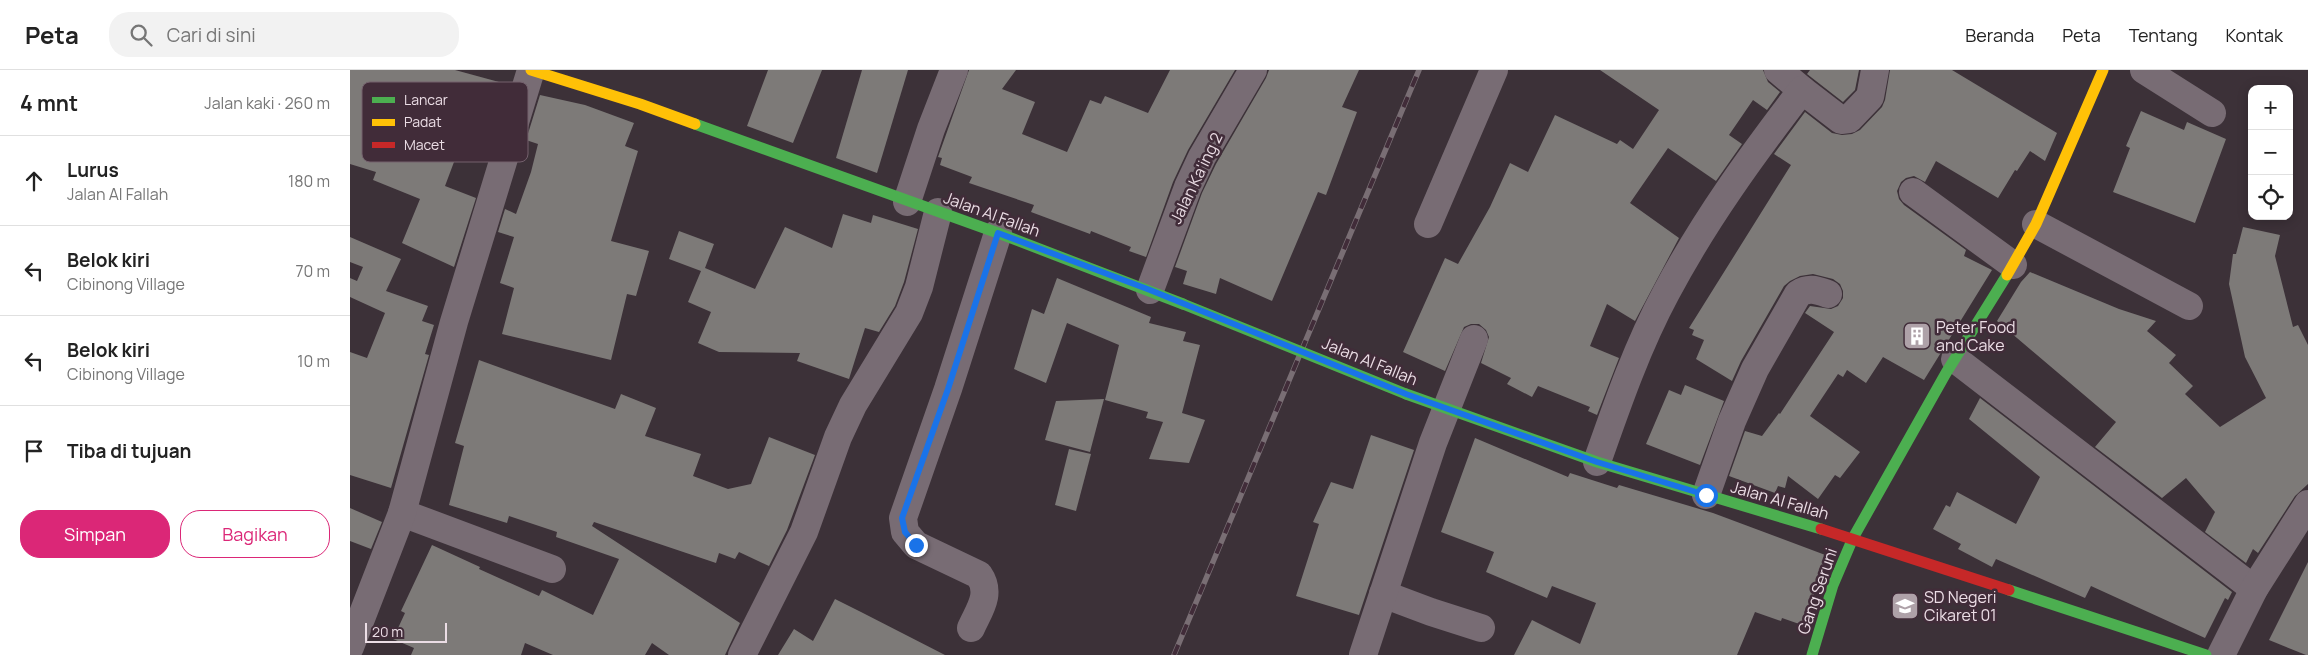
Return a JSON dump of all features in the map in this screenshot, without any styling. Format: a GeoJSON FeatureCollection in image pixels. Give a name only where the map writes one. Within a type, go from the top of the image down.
{"type":"FeatureCollection","features":[{"type":"Feature","properties":{"kind":"street"},"geometry":{"type":"LineString","coordinates":[[527,82],[531,70]]}},
{"type":"Feature","properties":{"kind":"street","name":"Jalan Al Fallah"},"geometry":{"type":"LineString","coordinates":[[531,70],[649,107],[907,202],[998,233],[1150,290],[1406,394],[1597,462],[1853,538],[2206,655]]}},
{"type":"Feature","properties":{"kind":"street"},"geometry":{"type":"LineString","coordinates":[[907,202],[930,129],[954,70]]}},
{"type":"Feature","properties":{"kind":"street","name":"Jalan Ka'ing 2"},"geometry":{"type":"LineString","coordinates":[[1150,290],[1188,187],[1202,157],[1253,70]]}},
{"type":"Feature","properties":{"kind":"street"},"geometry":{"type":"LineString","coordinates":[[1428,224],[1494,70]]}},
{"type":"Feature","properties":{"kind":"street"},"geometry":{"type":"LineString","coordinates":[[1778,70],[1841,120],[1849,119],[1870,97],[1875,70]]}},
{"type":"Feature","properties":{"kind":"street","name":"Gang Seruni"},"geometry":{"type":"LineString","coordinates":[[1812,655],[1833,585],[1853,538],[1955,359],[2036,224],[2102,70]]}},
{"type":"Feature","properties":{"kind":"street"},"geometry":{"type":"LineString","coordinates":[[2144,70],[2212,113]]}},
{"type":"Feature","properties":{"kind":"street"},"geometry":{"type":"LineString","coordinates":[[1597,462],[1627,379],[1666,293],[1736,176],[1802,90]]}},
{"type":"Feature","properties":{"kind":"street"},"geometry":{"type":"LineString","coordinates":[[350,647],[402,513],[454,322],[503,162]]}},
{"type":"Feature","properties":{"kind":"street"},"geometry":{"type":"LineString","coordinates":[[1913,192],[2013,265]]}},
{"type":"Feature","properties":{"kind":"street"},"geometry":{"type":"LineString","coordinates":[[742,655],[804,532],[838,437],[853,405],[909,313],[938,212]]}},
{"type":"Feature","properties":{"kind":"street"},"geometry":{"type":"LineString","coordinates":[[2036,224],[2189,306]]}},
{"type":"Feature","properties":{"kind":"street"},"geometry":{"type":"LineString","coordinates":[[971,628],[984,601],[984,583],[979,576],[916,545],[905,532],[902,518],[948,389],[998,233]]}},
{"type":"Feature","properties":{"kind":"street"},"geometry":{"type":"LineString","coordinates":[[1706,495],[1732,421],[1755,369],[1798,294],[1805,289],[1814,289],[1828,294]]}},
{"type":"Feature","properties":{"kind":"street"},"geometry":{"type":"LineString","coordinates":[[1363,655],[1433,443],[1448,408],[1461,367],[1474,339]]}},
{"type":"Feature","properties":{"kind":"street"},"geometry":{"type":"LineString","coordinates":[[1955,359],[2254,589]]}},
{"type":"Feature","properties":{"kind":"street"},"geometry":{"type":"LineString","coordinates":[[2221,655],[2254,589],[2308,504]]}},
{"type":"Feature","properties":{"kind":"street"},"geometry":{"type":"LineString","coordinates":[[402,513],[552,569]]}},
{"type":"Feature","properties":{"kind":"street"},"geometry":{"type":"LineString","coordinates":[[1383,594],[1481,628]]}},
{"type":"Feature","properties":{"kind":"building"},"geometry":{"type":"Polygon","coordinates":[[[350,70],[455,70],[499,82],[362,82],[362,162],[454,162],[445,186],[476,198],[454,267],[402,243],[420,199],[373,180],[376,172],[350,164],[350,70]]]}},
{"type":"Feature","properties":{"kind":"building"},"geometry":{"type":"Polygon","coordinates":[[[768,70],[822,70],[793,143],[747,126],[768,70]]]}},
{"type":"Feature","properties":{"kind":"building"},"geometry":{"type":"Polygon","coordinates":[[[862,70],[908,70],[877,173],[836,158],[862,70]]]}},
{"type":"Feature","properties":{"kind":"building"},"geometry":{"type":"Polygon","coordinates":[[[969,70],[1016,70],[1002,89],[1035,102],[1022,134],[1067,152],[1090,100],[1101,104],[1105,96],[1148,113],[1170,70],[1235,70],[1188,150],[1173,182],[1146,257],[1129,251],[1131,247],[1091,231],[1090,234],[1031,212],[1034,205],[969,183],[972,177],[940,165],[942,158],[938,157],[969,70]]]}},
{"type":"Feature","properties":{"kind":"building"},"geometry":{"type":"Polygon","coordinates":[[[1269,70],[1359,70],[1342,107],[1357,112],[1326,195],[1318,192],[1272,301],[1220,278],[1216,294],[1183,284],[1187,271],[1175,267],[1202,193],[1216,164],[1269,70]]]}},
{"type":"Feature","properties":{"kind":"building"},"geometry":{"type":"Polygon","coordinates":[[[1600,70],[1763,70],[1768,82],[1780,92],[1767,110],[1753,100],[1729,135],[1742,144],[1716,181],[1668,148],[1630,203],[1679,238],[1635,321],[1607,304],[1590,346],[1619,358],[1597,415],[1588,411],[1590,407],[1538,386],[1532,397],[1507,384],[1511,378],[1481,363],[1489,337],[1486,330],[1479,324],[1471,324],[1464,327],[1445,371],[1403,352],[1445,258],[1458,264],[1490,207],[1510,163],[1528,172],[1555,115],[1617,144],[1620,140],[1633,149],[1659,110],[1600,70]]]}},
{"type":"Feature","properties":{"kind":"building"},"geometry":{"type":"Polygon","coordinates":[[[1810,70],[1859,70],[1855,90],[1843,102],[1807,74],[1810,70]]]}},
{"type":"Feature","properties":{"kind":"building"},"geometry":{"type":"Polygon","coordinates":[[[1890,70],[1952,70],[2057,133],[2045,161],[2030,151],[2017,171],[2015,170],[1998,198],[1936,161],[1925,182],[1914,176],[1906,178],[1901,182],[1897,191],[1899,199],[1904,205],[1966,250],[1964,256],[1992,270],[1924,380],[1883,357],[1866,383],[1847,370],[1843,377],[1838,374],[1810,416],[1860,452],[1840,478],[1835,475],[1818,499],[1788,476],[1785,488],[1778,486],[1775,493],[1729,476],[1745,431],[1762,436],[1780,414],[1834,332],[1805,313],[1810,306],[1831,309],[1838,306],[1843,298],[1840,284],[1833,279],[1813,274],[1800,276],[1784,286],[1741,361],[1732,381],[1696,359],[1704,340],[1692,335],[1694,330],[1689,328],[1791,165],[1774,154],[1805,112],[1832,133],[1852,134],[1860,130],[1882,107],[1890,70]]]}},
{"type":"Feature","properties":{"kind":"building"},"geometry":{"type":"Polygon","coordinates":[[[540,95],[585,105],[634,123],[625,146],[638,151],[611,241],[649,251],[636,296],[627,294],[611,360],[502,334],[514,288],[500,283],[514,237],[498,232],[505,209],[516,214],[531,172],[538,144],[528,141],[528,134],[540,95]]]}},
{"type":"Feature","properties":{"kind":"building"},"geometry":{"type":"Polygon","coordinates":[[[2141,111],[2184,130],[2187,122],[2226,139],[2195,223],[2113,192],[2130,148],[2126,146],[2141,111]]]}},
{"type":"Feature","properties":{"kind":"building"},"geometry":{"type":"Polygon","coordinates":[[[843,214],[871,223],[873,215],[918,229],[904,282],[895,306],[879,332],[865,328],[849,379],[797,361],[800,353],[719,352],[698,343],[711,312],[688,302],[701,271],[669,259],[679,231],[714,244],[705,268],[755,289],[785,227],[832,248],[843,214]]]}},
{"type":"Feature","properties":{"kind":"building"},"geometry":{"type":"Polygon","coordinates":[[[2243,227],[2280,235],[2275,256],[2293,327],[2298,325],[2308,345],[2308,484],[2295,496],[2258,553],[2253,549],[2246,563],[2205,532],[2215,512],[2186,478],[2162,498],[2095,447],[2116,422],[1997,321],[2021,282],[2030,272],[2119,309],[2156,321],[2147,331],[2176,355],[2169,363],[2193,386],[2185,394],[2220,427],[2266,398],[2245,357],[2229,284],[2233,254],[2236,254],[2243,227]]]}},
{"type":"Feature","properties":{"kind":"building"},"geometry":{"type":"Polygon","coordinates":[[[350,237],[401,259],[386,291],[428,306],[422,321],[434,325],[425,354],[429,355],[391,488],[350,475],[350,352],[367,358],[385,313],[350,297],[350,278],[357,281],[363,267],[350,262],[350,237]]]}},
{"type":"Feature","properties":{"kind":"building"},"geometry":{"type":"Polygon","coordinates":[[[1057,278],[1151,317],[1149,323],[1186,332],[1183,341],[1200,345],[1182,413],[1205,420],[1189,463],[1149,459],[1163,422],[1146,418],[1148,412],[1105,400],[1119,345],[1067,323],[1046,383],[1014,369],[1032,309],[1044,314],[1057,278]]]}},
{"type":"Feature","properties":{"kind":"building"},"geometry":{"type":"Polygon","coordinates":[[[479,360],[615,409],[621,394],[656,408],[645,436],[701,454],[693,476],[728,489],[751,484],[769,437],[815,455],[787,530],[769,566],[739,552],[735,559],[719,553],[716,563],[594,522],[592,526],[740,623],[725,655],[669,655],[652,643],[645,655],[553,655],[525,643],[521,655],[411,655],[414,648],[393,639],[405,613],[401,611],[432,545],[539,596],[542,590],[593,615],[619,559],[556,537],[557,532],[509,516],[507,523],[449,505],[464,446],[455,443],[479,360]]]}},
{"type":"Feature","properties":{"kind":"building"},"geometry":{"type":"Polygon","coordinates":[[[1685,385],[1724,401],[1700,465],[1646,444],[1669,390],[1681,395],[1685,385]]]}},
{"type":"Feature","properties":{"kind":"building"},"geometry":{"type":"Polygon","coordinates":[[[1980,398],[2232,592],[2228,600],[2225,598],[2205,638],[2091,586],[2085,598],[1996,559],[1992,567],[1958,549],[1961,544],[1933,529],[1946,505],[1950,507],[1957,492],[2016,524],[2040,477],[1969,419],[1980,398]]]}},
{"type":"Feature","properties":{"kind":"building"},"geometry":{"type":"Polygon","coordinates":[[[1104,399],[1090,452],[1045,440],[1056,401],[1104,399]]]}},
{"type":"Feature","properties":{"kind":"building"},"geometry":{"type":"Polygon","coordinates":[[[1371,435],[1414,450],[1359,615],[1296,596],[1319,524],[1313,522],[1331,482],[1353,489],[1371,435]]]}},
{"type":"Feature","properties":{"kind":"building"},"geometry":{"type":"Polygon","coordinates":[[[1475,438],[1568,477],[1570,473],[1617,488],[1619,485],[1713,513],[1828,556],[1818,580],[1805,626],[1782,618],[1781,621],[1755,612],[1737,655],[1514,655],[1532,620],[1580,644],[1596,603],[1552,586],[1547,598],[1486,572],[1494,552],[1441,532],[1475,438]]]}},
{"type":"Feature","properties":{"kind":"building"},"geometry":{"type":"Polygon","coordinates":[[[1069,449],[1091,454],[1076,511],[1055,505],[1069,449]]]}},
{"type":"Feature","properties":{"kind":"building"},"geometry":{"type":"Polygon","coordinates":[[[350,508],[382,522],[371,549],[350,541],[350,508]]]}},
{"type":"Feature","properties":{"kind":"building"},"geometry":{"type":"Polygon","coordinates":[[[2308,562],[2308,655],[2306,655],[2269,640],[2308,562]]]}},
{"type":"Feature","properties":{"kind":"building"},"geometry":{"type":"Polygon","coordinates":[[[835,599],[945,655],[778,655],[794,629],[813,641],[835,599]]]}},
{"type":"Feature","properties":{"kind":"railway"},"geometry":{"type":"LineString","coordinates":[[1174,655],[1419,70]]}},
{"type":"Feature","properties":{"kind":"traffic: fast"},"geometry":{"type":"LineString","coordinates":[[695,124],[998,233],[1183,304]]}},
{"type":"Feature","properties":{"kind":"traffic: fast"},"geometry":{"type":"LineString","coordinates":[[1812,655],[1833,585],[1853,538],[1946,373],[2007,275]]}},
{"type":"Feature","properties":{"kind":"traffic: fast"},"geometry":{"type":"LineString","coordinates":[[1183,304],[1406,394]]}},
{"type":"Feature","properties":{"kind":"traffic: fast"},"geometry":{"type":"LineString","coordinates":[[1406,394],[1597,462],[1821,529]]}},
{"type":"Feature","properties":{"kind":"traffic: fast"},"geometry":{"type":"LineString","coordinates":[[2009,590],[2206,655]]}},
{"type":"Feature","properties":{"kind":"traffic: slow"},"geometry":{"type":"LineString","coordinates":[[531,70],[640,104],[695,124]]}},
{"type":"Feature","properties":{"kind":"traffic: slow"},"geometry":{"type":"LineString","coordinates":[[2007,275],[2036,224],[2103,70]]}},
{"type":"Feature","properties":{"kind":"traffic: jam"},"geometry":{"type":"LineString","coordinates":[[1821,529],[2009,590]]}},
{"type":"Feature","properties":{"kind":"place","name":"Peter Food and Cake"},"geometry":{"type":"Point","coordinates":[1917,336]}},
{"type":"Feature","properties":{"kind":"place","name":"SD Negeri Cikaret 01"},"geometry":{"type":"Point","coordinates":[1905,606]}},
{"type":"Feature","properties":{"kind":"route"},"geometry":{"type":"LineString","coordinates":[[916,545],[905,532],[902,518],[948,389],[998,233],[1150,290],[1406,394],[1597,462],[1706,495]]}}]}
